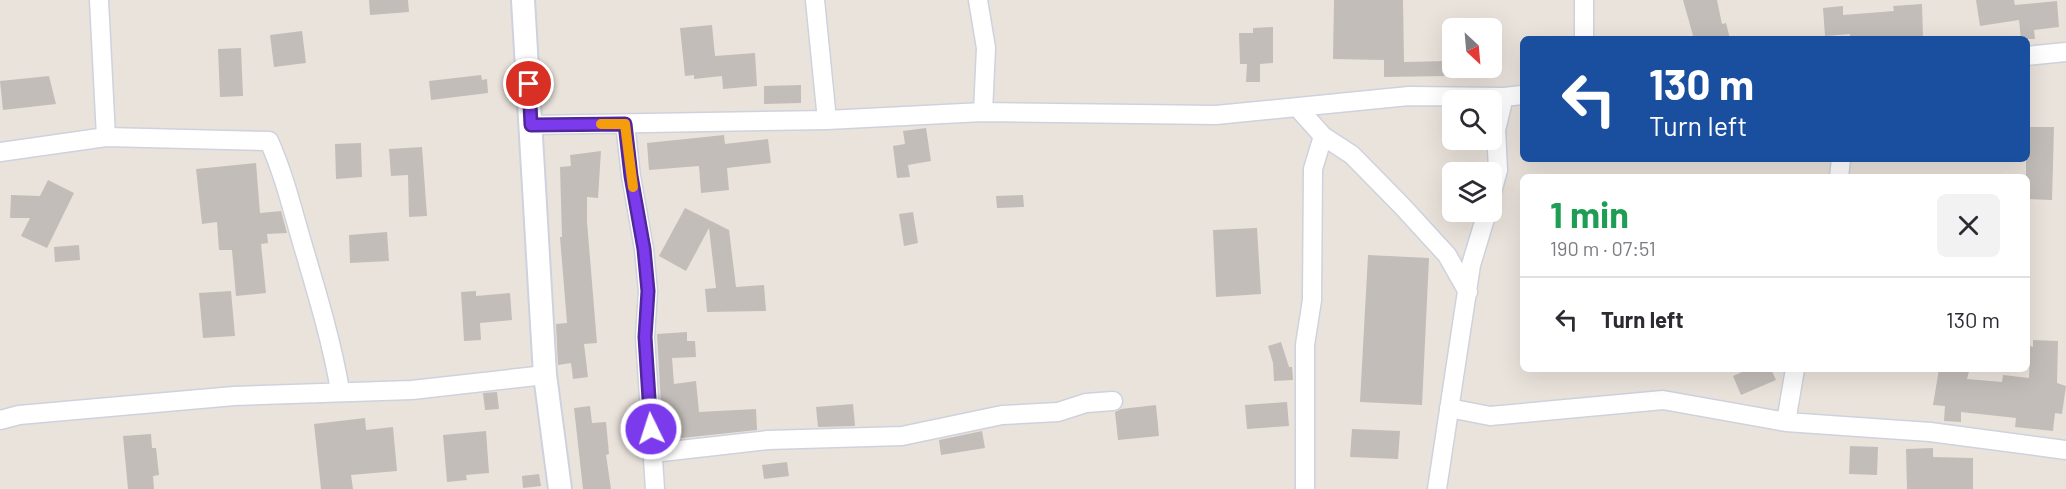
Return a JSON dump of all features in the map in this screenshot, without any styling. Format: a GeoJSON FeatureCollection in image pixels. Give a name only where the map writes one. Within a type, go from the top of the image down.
{"type":"FeatureCollection","features":[{"type":"Feature","properties":{"kind":"street"},"geometry":{"type":"LineString","coordinates":[[99,0],[106,137]]}},
{"type":"Feature","properties":{"kind":"street"},"geometry":{"type":"LineString","coordinates":[[523,0],[545,375],[560,489]]}},
{"type":"Feature","properties":{"kind":"street"},"geometry":{"type":"LineString","coordinates":[[815,0],[827,120]]}},
{"type":"Feature","properties":{"kind":"street"},"geometry":{"type":"LineString","coordinates":[[978,0],[986,48],[983,112]]}},
{"type":"Feature","properties":{"kind":"street"},"geometry":{"type":"LineString","coordinates":[[1584,0],[1584,36]]}},
{"type":"Feature","properties":{"kind":"street"},"geometry":{"type":"LineString","coordinates":[[2030,56],[2066,52]]}},
{"type":"Feature","properties":{"kind":"street"},"geometry":{"type":"LineString","coordinates":[[531,125],[827,120],[983,112],[1216,115],[1409,96],[1504,97],[1520,94]]}},
{"type":"Feature","properties":{"kind":"street"},"geometry":{"type":"LineString","coordinates":[[1498,162],[1496,130],[1504,97]]}},
{"type":"Feature","properties":{"kind":"street"},"geometry":{"type":"LineString","coordinates":[[1298,108],[1323,136],[1352,155],[1403,207],[1447,255],[1468,292]]}},
{"type":"Feature","properties":{"kind":"street"},"geometry":{"type":"LineString","coordinates":[[625,124],[648,291],[645,337],[655,489]]}},
{"type":"Feature","properties":{"kind":"street"},"geometry":{"type":"LineString","coordinates":[[1305,489],[1305,345],[1312,300],[1313,169],[1323,136]]}},
{"type":"Feature","properties":{"kind":"street"},"geometry":{"type":"LineString","coordinates":[[0,152],[24,151],[106,137],[269,141],[284,176],[314,279],[331,343],[340,390]]}},
{"type":"Feature","properties":{"kind":"street"},"geometry":{"type":"LineString","coordinates":[[1437,489],[1471,265],[1484,222]]}},
{"type":"Feature","properties":{"kind":"street"},"geometry":{"type":"LineString","coordinates":[[1786,422],[1794,372]]}},
{"type":"Feature","properties":{"kind":"street"},"geometry":{"type":"LineString","coordinates":[[0,420],[19,415],[340,390],[412,390],[545,375]]}},
{"type":"Feature","properties":{"kind":"street"},"geometry":{"type":"LineString","coordinates":[[653,453],[768,440],[902,435],[1002,415],[1058,412],[1086,403],[1113,400]]}},
{"type":"Feature","properties":{"kind":"street"},"geometry":{"type":"LineString","coordinates":[[1449,408],[1490,416],[1663,400],[1786,422],[1930,432],[2066,450]]}},
{"type":"Feature","properties":{"kind":"building"},"geometry":{"type":"Polygon","coordinates":[[[369,0],[408,0],[409,12],[370,15],[369,0]]]}},
{"type":"Feature","properties":{"kind":"building"},"geometry":{"type":"Polygon","coordinates":[[[1334,0],[1403,0],[1404,62],[1442,61],[1442,76],[1384,77],[1384,60],[1333,59],[1334,0]]]}},
{"type":"Feature","properties":{"kind":"building"},"geometry":{"type":"Polygon","coordinates":[[[1683,0],[1717,0],[1722,24],[1726,23],[1729,36],[1693,36],[1683,0]]]}},
{"type":"Feature","properties":{"kind":"building"},"geometry":{"type":"Polygon","coordinates":[[[1976,0],[2014,0],[2015,5],[2057,1],[2059,27],[2034,30],[2035,39],[2030,39],[2030,36],[2021,36],[2019,20],[1980,26],[1976,0]]]}},
{"type":"Feature","properties":{"kind":"building"},"geometry":{"type":"Polygon","coordinates":[[[1922,4],[1923,36],[1850,36],[1850,34],[1825,36],[1823,8],[1843,6],[1843,15],[1894,11],[1893,6],[1922,4]]]}},
{"type":"Feature","properties":{"kind":"building"},"geometry":{"type":"Polygon","coordinates":[[[712,25],[715,56],[755,53],[757,86],[723,89],[722,76],[694,79],[694,75],[685,76],[680,28],[712,25]]]}},
{"type":"Feature","properties":{"kind":"building"},"geometry":{"type":"Polygon","coordinates":[[[1273,27],[1273,63],[1260,64],[1260,82],[1246,82],[1247,64],[1240,64],[1239,33],[1253,33],[1253,28],[1273,27]]]}},
{"type":"Feature","properties":{"kind":"building"},"geometry":{"type":"Polygon","coordinates":[[[302,31],[306,63],[274,67],[270,35],[302,31]]]}},
{"type":"Feature","properties":{"kind":"building"},"geometry":{"type":"Polygon","coordinates":[[[241,48],[243,96],[220,97],[218,49],[241,48]]]}},
{"type":"Feature","properties":{"kind":"building"},"geometry":{"type":"Polygon","coordinates":[[[481,75],[482,80],[487,79],[488,93],[431,100],[429,81],[481,75]]]}},
{"type":"Feature","properties":{"kind":"building"},"geometry":{"type":"Polygon","coordinates":[[[49,76],[56,104],[3,110],[0,81],[49,76]]]}},
{"type":"Feature","properties":{"kind":"building"},"geometry":{"type":"Polygon","coordinates":[[[801,85],[801,103],[764,104],[764,86],[801,85]]]}},
{"type":"Feature","properties":{"kind":"building"},"geometry":{"type":"Polygon","coordinates":[[[2030,127],[2054,127],[2052,200],[2030,199],[2030,174],[2026,174],[2026,162],[2030,162],[2030,127]]]}},
{"type":"Feature","properties":{"kind":"building"},"geometry":{"type":"Polygon","coordinates":[[[926,128],[931,161],[908,165],[910,177],[897,178],[893,146],[905,144],[903,131],[926,128]]]}},
{"type":"Feature","properties":{"kind":"building"},"geometry":{"type":"Polygon","coordinates":[[[724,135],[725,144],[768,139],[771,163],[727,168],[729,190],[701,193],[699,166],[649,170],[647,143],[724,135]]]}},
{"type":"Feature","properties":{"kind":"building"},"geometry":{"type":"Polygon","coordinates":[[[361,143],[362,177],[336,179],[335,144],[361,143]]]}},
{"type":"Feature","properties":{"kind":"building"},"geometry":{"type":"Polygon","coordinates":[[[422,147],[427,216],[409,217],[408,175],[391,176],[389,149],[422,147]]]}},
{"type":"Feature","properties":{"kind":"building"},"geometry":{"type":"Polygon","coordinates":[[[601,151],[598,198],[587,197],[597,343],[584,344],[588,377],[573,379],[571,363],[558,365],[556,324],[567,323],[560,237],[562,237],[560,167],[571,166],[570,155],[601,151]]]}},
{"type":"Feature","properties":{"kind":"building"},"geometry":{"type":"Polygon","coordinates":[[[256,163],[260,213],[281,211],[287,233],[267,234],[268,243],[261,244],[266,293],[236,296],[232,250],[219,250],[217,222],[202,224],[196,169],[256,163]]]}},
{"type":"Feature","properties":{"kind":"building"},"geometry":{"type":"Polygon","coordinates":[[[48,180],[74,193],[47,248],[21,236],[30,218],[10,218],[11,195],[40,196],[48,180]]]}},
{"type":"Feature","properties":{"kind":"building"},"geometry":{"type":"Polygon","coordinates":[[[1023,195],[1024,207],[997,208],[996,196],[1023,195]]]}},
{"type":"Feature","properties":{"kind":"building"},"geometry":{"type":"Polygon","coordinates":[[[685,208],[729,230],[736,287],[764,285],[766,311],[707,312],[705,289],[716,288],[709,228],[686,271],[659,256],[685,208]]]}},
{"type":"Feature","properties":{"kind":"building"},"geometry":{"type":"Polygon","coordinates":[[[913,212],[918,243],[904,246],[899,214],[913,212]]]}},
{"type":"Feature","properties":{"kind":"building"},"geometry":{"type":"Polygon","coordinates":[[[1257,228],[1261,294],[1216,297],[1213,230],[1257,228]]]}},
{"type":"Feature","properties":{"kind":"building"},"geometry":{"type":"Polygon","coordinates":[[[387,232],[389,261],[350,263],[349,235],[387,232]]]}},
{"type":"Feature","properties":{"kind":"building"},"geometry":{"type":"Polygon","coordinates":[[[79,245],[80,260],[55,262],[54,247],[79,245]]]}},
{"type":"Feature","properties":{"kind":"building"},"geometry":{"type":"Polygon","coordinates":[[[1368,255],[1429,258],[1422,405],[1360,402],[1368,255]]]}},
{"type":"Feature","properties":{"kind":"building"},"geometry":{"type":"Polygon","coordinates":[[[231,291],[235,336],[203,338],[199,293],[231,291]]]}},
{"type":"Feature","properties":{"kind":"building"},"geometry":{"type":"Polygon","coordinates":[[[476,291],[476,296],[510,293],[512,320],[480,323],[481,340],[464,341],[461,292],[476,291]]]}},
{"type":"Feature","properties":{"kind":"building"},"geometry":{"type":"Polygon","coordinates":[[[687,332],[687,341],[695,341],[696,357],[672,358],[674,384],[696,381],[699,412],[756,409],[757,430],[663,440],[657,334],[687,332]]]}},
{"type":"Feature","properties":{"kind":"building"},"geometry":{"type":"Polygon","coordinates":[[[2033,340],[2058,341],[2057,383],[2066,386],[2062,414],[2055,413],[2053,431],[2015,427],[2016,418],[1961,412],[1961,422],[1944,421],[1945,406],[1933,405],[1938,372],[1969,372],[1967,379],[2002,382],[2003,375],[2029,378],[2030,346],[2033,347],[2033,340]]]}},
{"type":"Feature","properties":{"kind":"building"},"geometry":{"type":"Polygon","coordinates":[[[1281,342],[1289,367],[1292,367],[1293,380],[1274,381],[1273,363],[1268,346],[1281,342]]]}},
{"type":"Feature","properties":{"kind":"building"},"geometry":{"type":"Polygon","coordinates":[[[1742,372],[1772,372],[1776,380],[1741,395],[1733,376],[1742,372]]]}},
{"type":"Feature","properties":{"kind":"building"},"geometry":{"type":"Polygon","coordinates":[[[497,392],[499,409],[485,410],[483,393],[497,392]]]}},
{"type":"Feature","properties":{"kind":"building"},"geometry":{"type":"Polygon","coordinates":[[[1287,402],[1289,426],[1247,429],[1245,405],[1287,402]]]}},
{"type":"Feature","properties":{"kind":"building"},"geometry":{"type":"Polygon","coordinates":[[[853,404],[855,426],[818,427],[816,407],[853,404]]]}},
{"type":"Feature","properties":{"kind":"building"},"geometry":{"type":"Polygon","coordinates":[[[1156,405],[1159,436],[1118,440],[1115,412],[1121,409],[1156,405]]]}},
{"type":"Feature","properties":{"kind":"building"},"geometry":{"type":"Polygon","coordinates":[[[590,406],[592,423],[606,422],[609,454],[606,455],[611,489],[583,489],[574,408],[590,406]]]}},
{"type":"Feature","properties":{"kind":"building"},"geometry":{"type":"Polygon","coordinates":[[[365,418],[366,430],[393,427],[397,471],[351,475],[353,489],[321,489],[314,424],[365,418]]]}},
{"type":"Feature","properties":{"kind":"building"},"geometry":{"type":"Polygon","coordinates":[[[1352,429],[1400,431],[1398,459],[1350,457],[1352,429]]]}},
{"type":"Feature","properties":{"kind":"building"},"geometry":{"type":"Polygon","coordinates":[[[486,431],[489,473],[466,475],[467,480],[447,482],[443,435],[486,431]]]}},
{"type":"Feature","properties":{"kind":"building"},"geometry":{"type":"Polygon","coordinates":[[[982,431],[985,448],[941,455],[939,440],[982,431]]]}},
{"type":"Feature","properties":{"kind":"building"},"geometry":{"type":"Polygon","coordinates":[[[151,434],[152,448],[156,448],[159,475],[153,476],[154,489],[128,489],[123,436],[151,434]]]}},
{"type":"Feature","properties":{"kind":"building"},"geometry":{"type":"Polygon","coordinates":[[[1850,446],[1878,447],[1877,475],[1849,474],[1850,446]]]}},
{"type":"Feature","properties":{"kind":"building"},"geometry":{"type":"Polygon","coordinates":[[[1933,448],[1933,457],[1973,458],[1973,489],[1907,489],[1906,449],[1933,448]]]}},
{"type":"Feature","properties":{"kind":"building"},"geometry":{"type":"Polygon","coordinates":[[[787,462],[789,476],[764,479],[762,465],[787,462]]]}},
{"type":"Feature","properties":{"kind":"building"},"geometry":{"type":"Polygon","coordinates":[[[539,474],[541,486],[523,488],[522,476],[539,474]]]}},
{"type":"Feature","properties":{"kind":"slow traffic"},"geometry":{"type":"LineString","coordinates":[[601,124],[625,124],[633,187]]}},
{"type":"Feature","properties":{"kind":"route"},"geometry":{"type":"LineString","coordinates":[[529,84],[531,125],[625,124],[648,291],[645,337],[651,429]]}}]}
